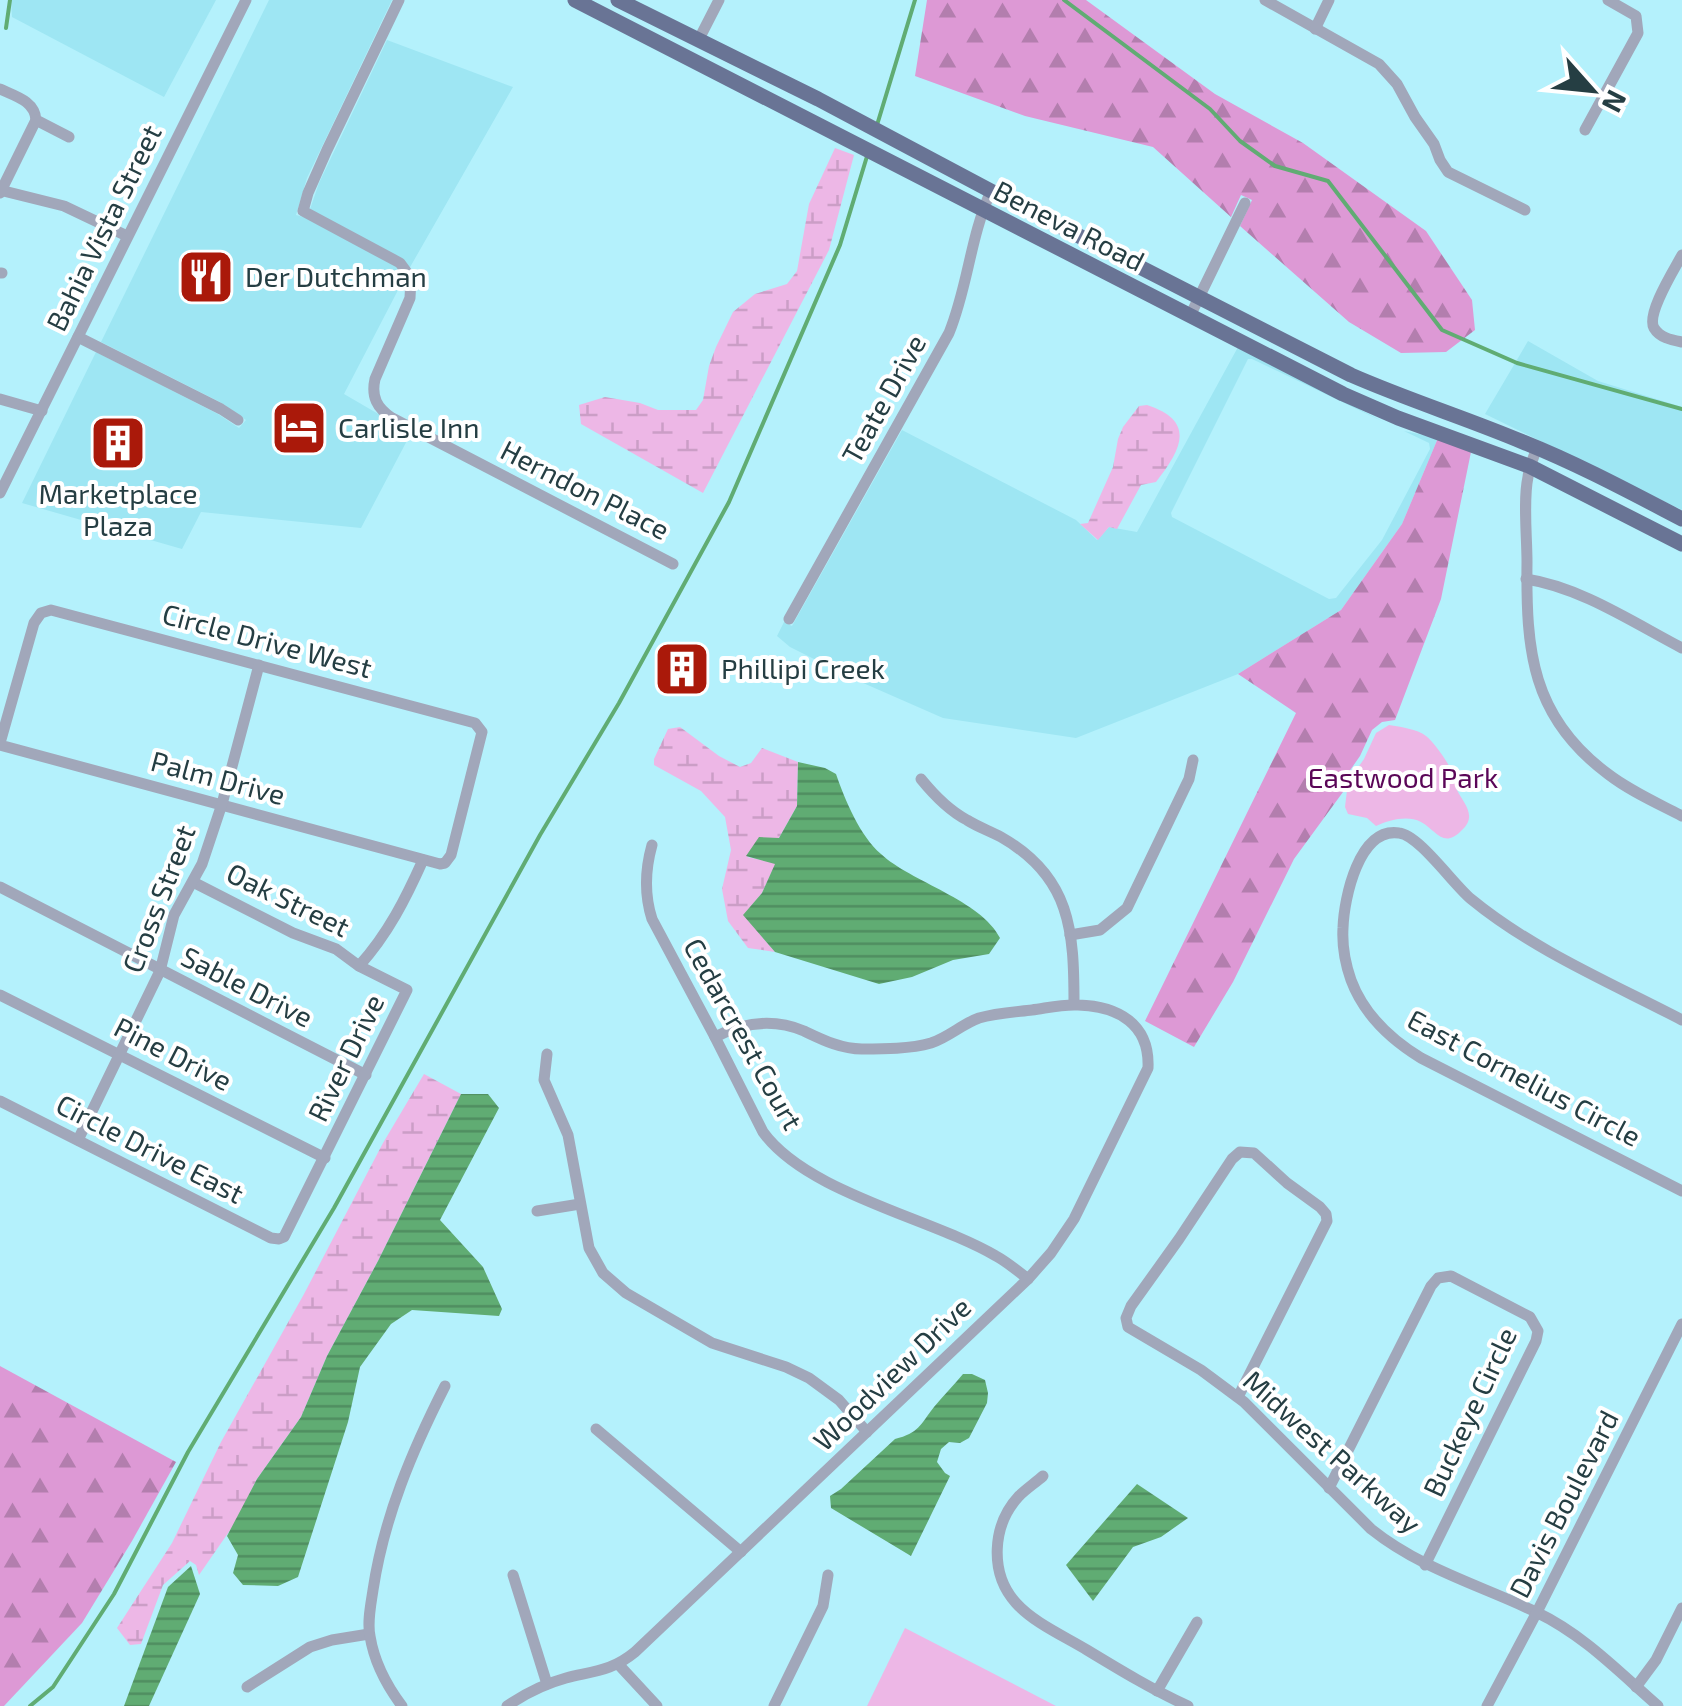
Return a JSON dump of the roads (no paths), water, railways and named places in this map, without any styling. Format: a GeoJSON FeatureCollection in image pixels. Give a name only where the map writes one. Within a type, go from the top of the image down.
{"type":"FeatureCollection","features":[{"type":"Feature","properties":{"kind":"main road","name":"Beneva Road"},"geometry":{"type":"LineString","coordinates":[[575,0],[1342,394],[1530,467],[1682,544]]}},
{"type":"Feature","properties":{"kind":"main road","name":"Beneva Road"},"geometry":{"type":"LineString","coordinates":[[618,0],[1361,380],[1537,448],[1682,519]]}},
{"type":"Feature","properties":{"kind":"street","name":"Bahia Vista Street"},"geometry":{"type":"LineString","coordinates":[[0,493],[246,0]]}},
{"type":"Feature","properties":{"kind":"street","name":"Herndon Place"},"geometry":{"type":"LineString","coordinates":[[399,0],[326,150],[303,212],[400,263],[411,278],[410,298],[374,379],[374,398],[382,412],[392,418],[673,564]]}},
{"type":"Feature","properties":{"kind":"street"},"geometry":{"type":"LineString","coordinates":[[698,41],[720,0]]}},
{"type":"Feature","properties":{"kind":"street"},"geometry":{"type":"LineString","coordinates":[[1265,0],[1385,70],[1448,172],[1525,210]]}},
{"type":"Feature","properties":{"kind":"street"},"geometry":{"type":"LineString","coordinates":[[1315,29],[1329,0]]}},
{"type":"Feature","properties":{"kind":"street"},"geometry":{"type":"LineString","coordinates":[[1585,130],[1638,34],[1638,20],[1608,0]]}},
{"type":"Feature","properties":{"kind":"street"},"geometry":{"type":"LineString","coordinates":[[0,89],[29,104],[36,114],[1,191],[64,206],[128,236]]}},
{"type":"Feature","properties":{"kind":"street"},"geometry":{"type":"LineString","coordinates":[[36,120],[69,137]]}},
{"type":"Feature","properties":{"kind":"street","name":"Teate Drive"},"geometry":{"type":"LineString","coordinates":[[789,619],[949,333],[961,300],[982,210],[991,191]]}},
{"type":"Feature","properties":{"kind":"street"},"geometry":{"type":"LineString","coordinates":[[1190,316],[1245,202]]}},
{"type":"Feature","properties":{"kind":"street"},"geometry":{"type":"LineString","coordinates":[[1682,255],[1652,320],[1654,328],[1666,338],[1682,342]]}},
{"type":"Feature","properties":{"kind":"street"},"geometry":{"type":"LineString","coordinates":[[78,337],[238,420]]}},
{"type":"Feature","properties":{"kind":"street"},"geometry":{"type":"LineString","coordinates":[[0,399],[42,411]]}},
{"type":"Feature","properties":{"kind":"street"},"geometry":{"type":"LineString","coordinates":[[1537,448],[1527,478],[1526,579],[1529,646],[1543,693],[1555,717],[1579,748],[1608,774],[1682,816]]}},
{"type":"Feature","properties":{"kind":"street","name":"Bahia Vista Street"},"geometry":{"type":"LineString","coordinates":[[0,503],[9,478]]}},
{"type":"Feature","properties":{"kind":"street"},"geometry":{"type":"LineString","coordinates":[[1526,579],[1549,582],[1580,595],[1682,648]]}},
{"type":"Feature","properties":{"kind":"street","name":"Circle Drive West"},"geometry":{"type":"LineString","coordinates":[[0,744],[34,622],[41,613],[55,610],[479,726]]}},
{"type":"Feature","properties":{"kind":"street","name":"Cross Street"},"geometry":{"type":"LineString","coordinates":[[78,1140],[160,971],[174,915],[202,864],[259,665]]}},
{"type":"Feature","properties":{"kind":"street","name":"River Drive"},"geometry":{"type":"LineString","coordinates":[[279,1239],[287,1233],[407,990],[359,966],[388,930],[424,860],[440,864],[451,855],[482,738],[479,726]]}},
{"type":"Feature","properties":{"kind":"street","name":"Palm Drive"},"geometry":{"type":"LineString","coordinates":[[0,744],[424,860]]}},
{"type":"Feature","properties":{"kind":"street"},"geometry":{"type":"LineString","coordinates":[[1070,935],[1100,930],[1127,908],[1189,779],[1193,760]]}},
{"type":"Feature","properties":{"kind":"street"},"geometry":{"type":"LineString","coordinates":[[715,1037],[742,1026],[775,1022],[851,1048],[916,1046],[944,1038],[988,1016],[1074,1004],[1070,935],[1061,900],[1043,868],[1019,848],[965,820],[920,779]]}},
{"type":"Feature","properties":{"kind":"street","name":"East Cornelius Circle"},"geometry":{"type":"LineString","coordinates":[[1682,1020],[1534,943],[1498,920],[1456,885],[1413,838],[1391,833],[1375,840],[1364,852],[1350,885],[1343,928],[1346,962],[1371,1016],[1392,1038],[1421,1058],[1682,1191]]}},
{"type":"Feature","properties":{"kind":"street","name":"Cedarcrest Court"},"geometry":{"type":"LineString","coordinates":[[652,844],[645,873],[649,912],[655,927],[763,1132],[782,1154],[840,1187],[996,1256],[1028,1279]]}},
{"type":"Feature","properties":{"kind":"street","name":"Oak Street"},"geometry":{"type":"LineString","coordinates":[[194,882],[293,933],[336,949],[359,966]]}},
{"type":"Feature","properties":{"kind":"street","name":"Sable Drive"},"geometry":{"type":"LineString","coordinates":[[0,887],[366,1075]]}},
{"type":"Feature","properties":{"kind":"street","name":"Pine Drive"},"geometry":{"type":"LineString","coordinates":[[0,995],[324,1158]]}},
{"type":"Feature","properties":{"kind":"street","name":"Woodview Drive"},"geometry":{"type":"LineString","coordinates":[[507,1706],[547,1684],[619,1665],[1051,1253],[1074,1220],[1148,1068],[1147,1047],[1137,1027],[1107,1009],[1074,1004]]}},
{"type":"Feature","properties":{"kind":"street"},"geometry":{"type":"LineString","coordinates":[[547,1054],[544,1080],[568,1135],[589,1248],[602,1273],[617,1287],[712,1342],[810,1378],[839,1400],[867,1432]]}},
{"type":"Feature","properties":{"kind":"street","name":"Circle Drive East"},"geometry":{"type":"LineString","coordinates":[[0,1101],[279,1239]]}},
{"type":"Feature","properties":{"kind":"street","name":"Midwest Parkway"},"geometry":{"type":"LineString","coordinates":[[1238,1397],[1327,1222],[1320,1207],[1254,1153],[1244,1151],[1232,1159],[1131,1306],[1126,1323],[1132,1331],[1190,1363],[1238,1397],[1371,1529],[1425,1565],[1537,1612],[1580,1636],[1658,1706]]}},
{"type":"Feature","properties":{"kind":"street"},"geometry":{"type":"LineString","coordinates":[[536,1211],[580,1204]]}},
{"type":"Feature","properties":{"kind":"street","name":"Buckeye Circle"},"geometry":{"type":"LineString","coordinates":[[1329,1488],[1438,1278],[1451,1276],[1530,1317],[1538,1330],[1536,1342],[1425,1565]]}},
{"type":"Feature","properties":{"kind":"street","name":"Davis Boulevard"},"geometry":{"type":"LineString","coordinates":[[1487,1706],[1682,1324]]}},
{"type":"Feature","properties":{"kind":"street"},"geometry":{"type":"LineString","coordinates":[[402,1706],[383,1676],[369,1634],[377,1567],[408,1463],[445,1386]]}},
{"type":"Feature","properties":{"kind":"street"},"geometry":{"type":"LineString","coordinates":[[596,1429],[741,1552]]}},
{"type":"Feature","properties":{"kind":"street"},"geometry":{"type":"LineString","coordinates":[[1042,1476],[1018,1498],[1000,1534],[998,1567],[1005,1587],[1030,1616],[1188,1706]]}},
{"type":"Feature","properties":{"kind":"street"},"geometry":{"type":"LineString","coordinates":[[513,1575],[547,1684]]}},
{"type":"Feature","properties":{"kind":"street"},"geometry":{"type":"LineString","coordinates":[[774,1706],[823,1606],[828,1575]]}},
{"type":"Feature","properties":{"kind":"street"},"geometry":{"type":"LineString","coordinates":[[1636,1687],[1656,1660],[1682,1608]]}},
{"type":"Feature","properties":{"kind":"street"},"geometry":{"type":"LineString","coordinates":[[1158,1690],[1197,1622]]}},
{"type":"Feature","properties":{"kind":"street"},"geometry":{"type":"LineString","coordinates":[[247,1687],[310,1647],[369,1634]]}},
{"type":"Feature","properties":{"kind":"street"},"geometry":{"type":"LineString","coordinates":[[619,1665],[658,1706]]}},
{"type":"Feature","properties":{"kind":"waterway"},"geometry":{"type":"LineString","coordinates":[[6,28],[10,0]]}},
{"type":"Feature","properties":{"kind":"waterway"},"geometry":{"type":"LineString","coordinates":[[877,125],[915,0]]}},
{"type":"Feature","properties":{"kind":"waterway"},"geometry":{"type":"LineString","coordinates":[[1064,0],[1210,109],[1240,141],[1275,166],[1328,181],[1442,330],[1517,363],[1682,409]]}},
{"type":"Feature","properties":{"kind":"waterway"},"geometry":{"type":"LineString","coordinates":[[30,1706],[53,1687],[114,1594],[188,1452],[334,1208],[729,502],[840,245],[868,153]]}},
{"type":"Feature","properties":{"kind":"place","name":"Der Dutchman"},"geometry":{"type":"Point","coordinates":[206,277]}},
{"type":"Feature","properties":{"kind":"place","name":"Carlisle Inn"},"geometry":{"type":"Point","coordinates":[299,428]}},
{"type":"Feature","properties":{"kind":"place","name":"Marketplace Plaza"},"geometry":{"type":"Point","coordinates":[118,443]}},
{"type":"Feature","properties":{"kind":"place","name":"Phillipi Creek"},"geometry":{"type":"Point","coordinates":[682,669]}},
{"type":"Feature","properties":{"kind":"park label","name":"Eastwood Park"},"geometry":{"type":"Point","coordinates":[1403,778]}}]}
